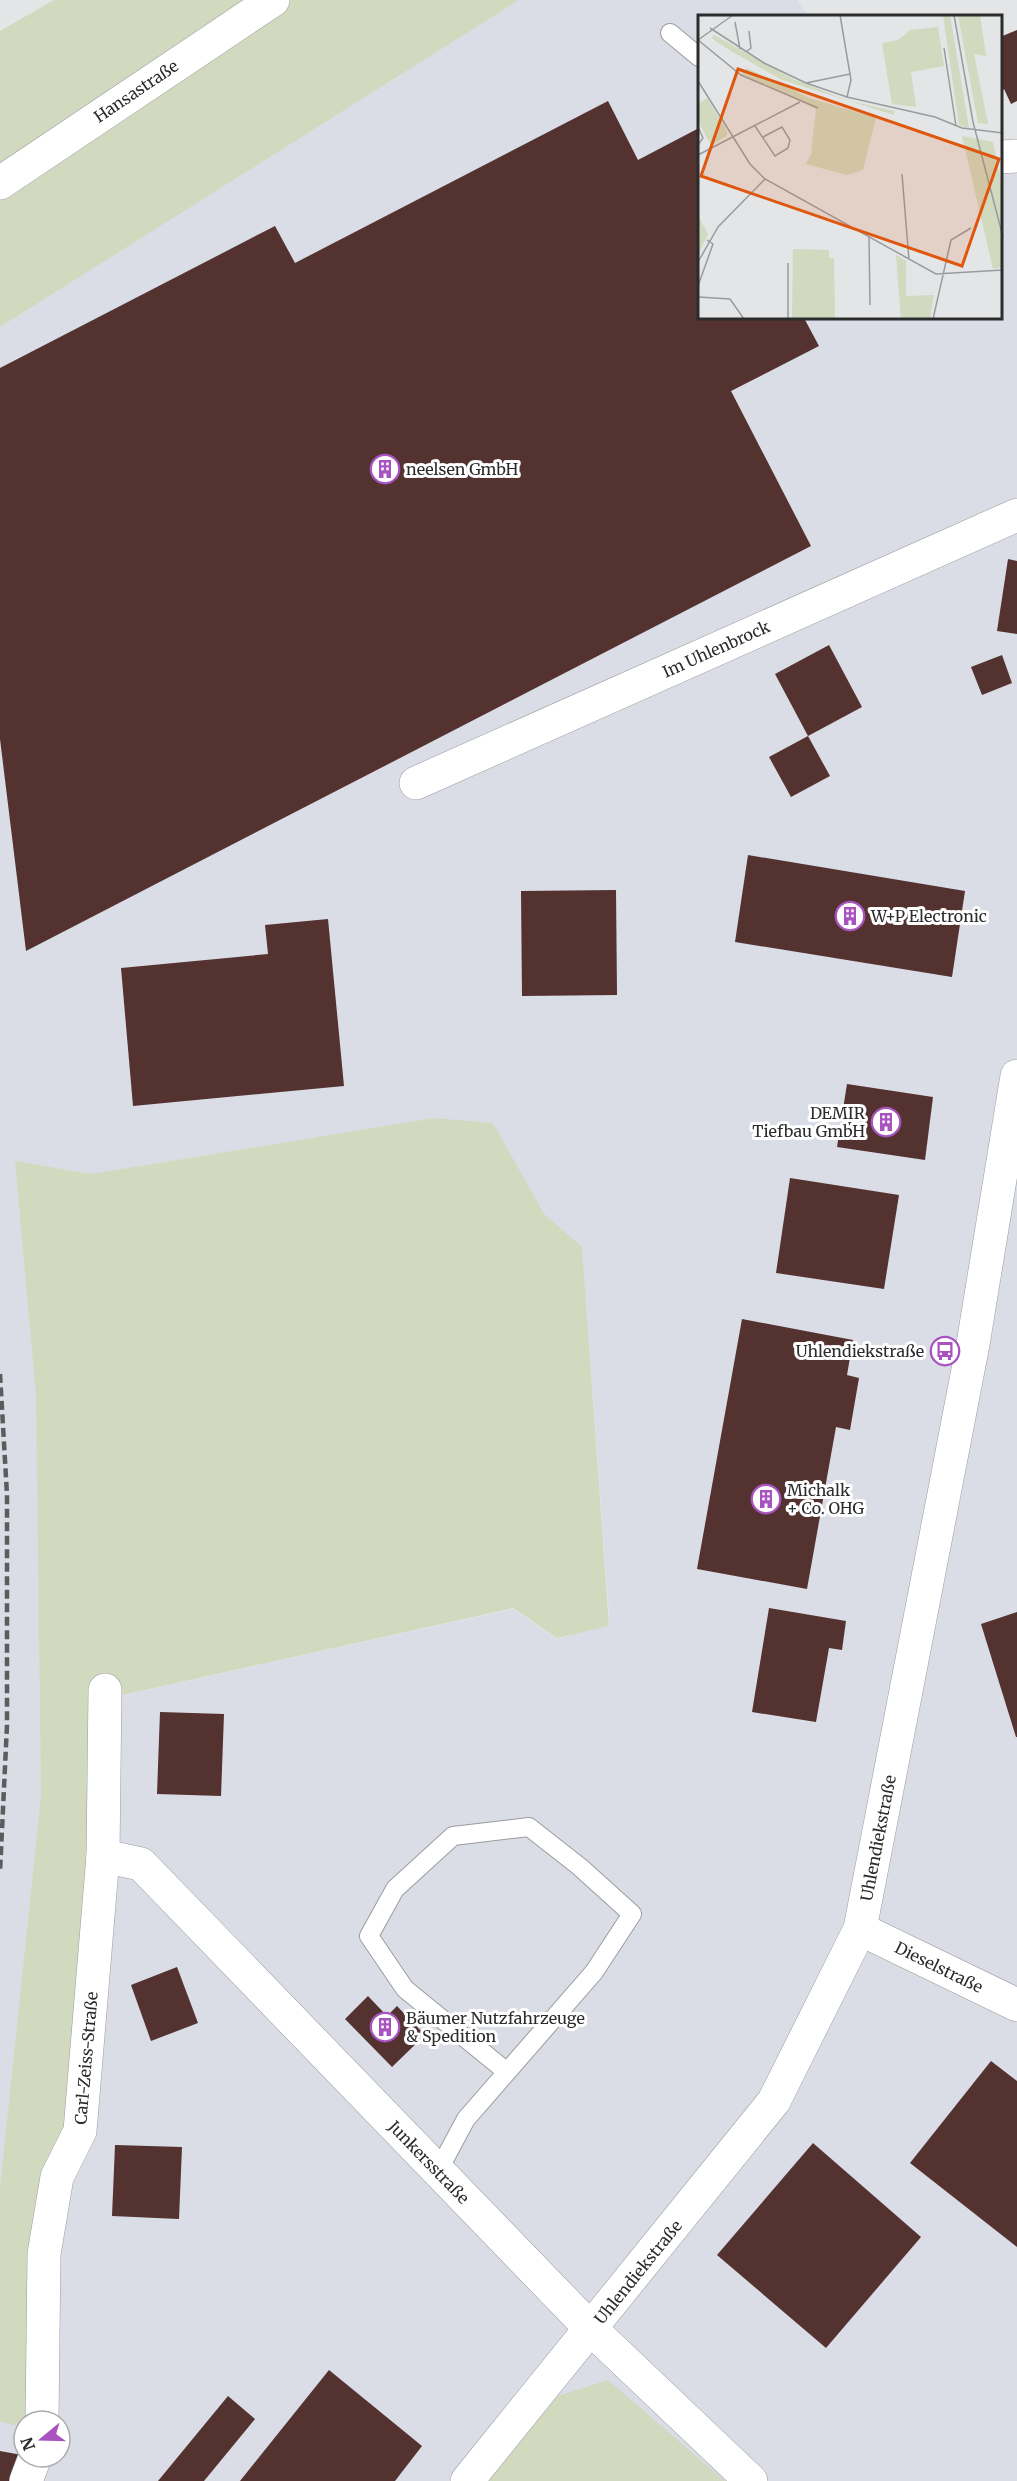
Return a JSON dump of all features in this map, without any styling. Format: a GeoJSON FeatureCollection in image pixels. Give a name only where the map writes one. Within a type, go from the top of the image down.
{"type":"FeatureCollection","features":[{"type":"Feature","properties":{"kind":"street","name":"Hansastraße"},"geometry":{"type":"LineString","coordinates":[[0,183],[273,0]]}},
{"type":"Feature","properties":{"kind":"street"},"geometry":{"type":"LineString","coordinates":[[1002,157],[1017,156]]}},
{"type":"Feature","properties":{"kind":"street","name":"Im Uhlenbrock"},"geometry":{"type":"LineString","coordinates":[[416,783],[1017,515]]}},
{"type":"Feature","properties":{"kind":"street","name":"Uhlendiekstraße"},"geometry":{"type":"LineString","coordinates":[[466,2481],[774,2101],[860,1929],[973,1344],[1017,1076]]}},
{"type":"Feature","properties":{"kind":"street","name":"Carl-Zeiss-Straße"},"geometry":{"type":"LineString","coordinates":[[42,2409],[44,2254],[57,2177],[80,2131],[103,1856],[105,1690]]}},
{"type":"Feature","properties":{"kind":"street","name":"Junkersstraße"},"geometry":{"type":"LineString","coordinates":[[103,1856],[141,1864],[591,2329],[751,2481]]}},
{"type":"Feature","properties":{"kind":"street","name":"Dieselstraße"},"geometry":{"type":"LineString","coordinates":[[860,1929],[1017,2005]]}},
{"type":"Feature","properties":{"kind":"lane"},"geometry":{"type":"LineString","coordinates":[[670,33],[698,56]]}},
{"type":"Feature","properties":{"kind":"lane"},"geometry":{"type":"LineString","coordinates":[[438,2170],[466,2119],[507,2072],[594,1971],[632,1914],[580,1867],[529,1827],[453,1836],[395,1888],[369,1936],[405,1989],[507,2072]]}},
{"type":"Feature","properties":{"kind":"shaded area"},"geometry":{"type":"Polygon","coordinates":[[[519,0],[797,0],[807,15],[698,15],[698,320],[1002,320],[1002,172],[1017,171],[1017,2481],[0,2481],[0,2421],[12,2424],[12,2469],[72,2469],[72,2409],[33,2409],[111,1698],[513,1609],[557,1639],[610,1625],[582,1247],[544,1215],[493,1123],[434,1118],[91,1174],[15,1161],[36,1396],[41,1796],[0,2187],[0,327],[519,0]]]}},
{"type":"Feature","properties":{"kind":"green space"},"geometry":{"type":"Polygon","coordinates":[[[54,0],[519,0],[0,327],[0,31],[54,0]]]}},
{"type":"Feature","properties":{"kind":"green space"},"geometry":{"type":"Polygon","coordinates":[[[434,1118],[493,1123],[544,1214],[582,1247],[609,1626],[557,1638],[513,1608],[109,1698],[106,1825],[33,2409],[12,2409],[12,2424],[0,2421],[0,2187],[41,1796],[36,1396],[15,1161],[91,1174],[434,1118]]]}},
{"type":"Feature","properties":{"kind":"green space"},"geometry":{"type":"Polygon","coordinates":[[[608,2380],[725,2481],[487,2481],[558,2396],[608,2380]]]}},
{"type":"Feature","properties":{"kind":"building"},"geometry":{"type":"Polygon","coordinates":[[[1017,30],[1017,101],[1011,104],[1004,89],[1002,90],[1002,36],[1017,30]]]}},
{"type":"Feature","properties":{"kind":"building","name":"neelsen GmbH"},"geometry":{"type":"Polygon","coordinates":[[[608,101],[638,160],[698,129],[698,320],[805,320],[819,346],[731,391],[811,546],[26,951],[0,739],[0,368],[275,226],[295,263],[608,101]]]}},
{"type":"Feature","properties":{"kind":"building"},"geometry":{"type":"Polygon","coordinates":[[[1008,559],[1017,561],[1017,634],[997,631],[1008,559]]]}},
{"type":"Feature","properties":{"kind":"building"},"geometry":{"type":"Polygon","coordinates":[[[829,645],[862,707],[808,736],[775,674],[829,645]]]}},
{"type":"Feature","properties":{"kind":"building"},"geometry":{"type":"Polygon","coordinates":[[[1002,655],[1012,683],[982,695],[971,667],[1002,655]]]}},
{"type":"Feature","properties":{"kind":"building"},"geometry":{"type":"Polygon","coordinates":[[[808,736],[830,776],[791,797],[769,757],[808,736]]]}},
{"type":"Feature","properties":{"kind":"building","name":"W+P Electronic"},"geometry":{"type":"Polygon","coordinates":[[[748,855],[965,891],[952,977],[735,942],[748,855]]]}},
{"type":"Feature","properties":{"kind":"building"},"geometry":{"type":"Polygon","coordinates":[[[616,890],[617,995],[522,996],[521,891],[616,890]]]}},
{"type":"Feature","properties":{"kind":"building"},"geometry":{"type":"Polygon","coordinates":[[[328,919],[344,1086],[133,1106],[121,968],[268,954],[265,925],[328,919]]]}},
{"type":"Feature","properties":{"kind":"building","name":"DEMIR Tiefbau GmbH"},"geometry":{"type":"Polygon","coordinates":[[[847,1084],[933,1097],[925,1160],[837,1147],[847,1084]]]}},
{"type":"Feature","properties":{"kind":"building"},"geometry":{"type":"Polygon","coordinates":[[[790,1178],[899,1195],[884,1289],[776,1273],[790,1178]]]}},
{"type":"Feature","properties":{"kind":"building","name":"Michalk + Co. OHG"},"geometry":{"type":"Polygon","coordinates":[[[742,1319],[853,1340],[847,1375],[859,1378],[850,1430],[836,1427],[807,1589],[697,1569],[742,1319]]]}},
{"type":"Feature","properties":{"kind":"building"},"geometry":{"type":"Polygon","coordinates":[[[769,1608],[846,1621],[842,1650],[829,1648],[816,1722],[752,1712],[769,1608]]]}},
{"type":"Feature","properties":{"kind":"building"},"geometry":{"type":"Polygon","coordinates":[[[1017,1612],[1017,1737],[1016,1737],[981,1624],[1017,1612]]]}},
{"type":"Feature","properties":{"kind":"building"},"geometry":{"type":"Polygon","coordinates":[[[160,1712],[224,1714],[221,1796],[157,1794],[160,1712]]]}},
{"type":"Feature","properties":{"kind":"building"},"geometry":{"type":"Polygon","coordinates":[[[177,1967],[198,2023],[151,2041],[131,1985],[177,1967]]]}},
{"type":"Feature","properties":{"kind":"building","name":"Bäumer Nutzfahrzeuge & Spedition"},"geometry":{"type":"Polygon","coordinates":[[[368,1996],[387,2016],[397,2006],[425,2035],[392,2067],[345,2019],[368,1996]]]}},
{"type":"Feature","properties":{"kind":"building"},"geometry":{"type":"Polygon","coordinates":[[[991,2061],[1017,2081],[1017,2247],[910,2163],[991,2061]]]}},
{"type":"Feature","properties":{"kind":"building"},"geometry":{"type":"Polygon","coordinates":[[[813,2143],[921,2237],[826,2348],[717,2255],[813,2143]]]}},
{"type":"Feature","properties":{"kind":"building"},"geometry":{"type":"Polygon","coordinates":[[[115,2145],[182,2147],[179,2219],[112,2216],[115,2145]]]}},
{"type":"Feature","properties":{"kind":"building"},"geometry":{"type":"Polygon","coordinates":[[[329,2370],[422,2446],[395,2481],[240,2481],[329,2370]]]}},
{"type":"Feature","properties":{"kind":"building"},"geometry":{"type":"Polygon","coordinates":[[[228,2396],[255,2419],[204,2481],[158,2481],[228,2396]]]}},
{"type":"Feature","properties":{"kind":"building"},"geometry":{"type":"Polygon","coordinates":[[[0,2451],[12,2453],[12,2469],[19,2469],[17,2481],[0,2481],[0,2451]]]}},
{"type":"Feature","properties":{"kind":"railway"},"geometry":{"type":"LineString","coordinates":[[0,1374],[7,1495],[7,1725],[0,1872]]}},
{"type":"Feature","properties":{"kind":"place","name":"neelsen GmbH"},"geometry":{"type":"Point","coordinates":[385,469]}},
{"type":"Feature","properties":{"kind":"place","name":"W+P Electronic"},"geometry":{"type":"Point","coordinates":[850,916]}},
{"type":"Feature","properties":{"kind":"place","name":"DEMIR Tiefbau GmbH"},"geometry":{"type":"Point","coordinates":[886,1122]}},
{"type":"Feature","properties":{"kind":"place","name":"Uhlendiekstraße"},"geometry":{"type":"Point","coordinates":[945,1351]}},
{"type":"Feature","properties":{"kind":"place","name":"Michalk + Co. OHG"},"geometry":{"type":"Point","coordinates":[766,1499]}},
{"type":"Feature","properties":{"kind":"place","name":"Bäumer Nutzfahrzeuge & Spedition"},"geometry":{"type":"Point","coordinates":[385,2027]}}]}
